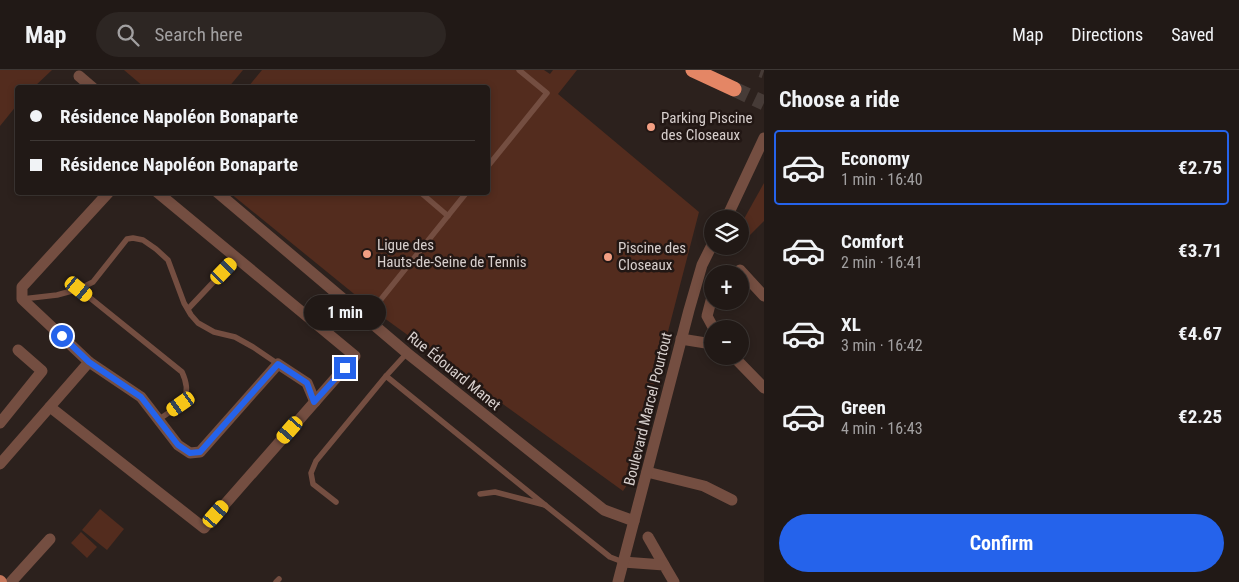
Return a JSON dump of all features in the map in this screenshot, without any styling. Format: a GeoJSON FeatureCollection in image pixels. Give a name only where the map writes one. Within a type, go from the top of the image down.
{"type":"FeatureCollection","features":[{"type":"Feature","properties":{"kind":"highway"},"geometry":{"type":"LineString","coordinates":[[693,70],[734,89]]}},
{"type":"Feature","properties":{"kind":"street"},"geometry":{"type":"LineString","coordinates":[[79,76],[89,85]]}},
{"type":"Feature","properties":{"kind":"street"},"geometry":{"type":"LineString","coordinates":[[730,210],[764,138]]}},
{"type":"Feature","properties":{"kind":"street"},"geometry":{"type":"LineString","coordinates":[[105,195],[22,287],[22,299],[89,362],[141,397],[178,445],[190,453],[200,452],[278,364],[307,383],[314,402]]}},
{"type":"Feature","properties":{"kind":"street"},"geometry":{"type":"LineString","coordinates":[[50,407],[204,528],[355,356],[161,195]]}},
{"type":"Feature","properties":{"kind":"street","name":"Rue Édouard Manet"},"geometry":{"type":"LineString","coordinates":[[221,195],[407,353],[604,510],[634,521]]}},
{"type":"Feature","properties":{"kind":"street","name":"Boulevard Marcel Pourtout"},"geometry":{"type":"LineString","coordinates":[[618,582],[681,339],[702,265],[707,255]]}},
{"type":"Feature","properties":{"kind":"street"},"geometry":{"type":"LineString","coordinates":[[749,280],[764,296]]}},
{"type":"Feature","properties":{"kind":"street"},"geometry":{"type":"LineString","coordinates":[[681,339],[704,343]]}},
{"type":"Feature","properties":{"kind":"street"},"geometry":{"type":"LineString","coordinates":[[0,423],[42,371],[18,350]]}},
{"type":"Feature","properties":{"kind":"street"},"geometry":{"type":"LineString","coordinates":[[0,464],[89,362]]}},
{"type":"Feature","properties":{"kind":"street"},"geometry":{"type":"LineString","coordinates":[[742,365],[764,388]]}},
{"type":"Feature","properties":{"kind":"street"},"geometry":{"type":"LineString","coordinates":[[647,472],[704,486],[732,500]]}},
{"type":"Feature","properties":{"kind":"street"},"geometry":{"type":"LineString","coordinates":[[648,537],[674,582]]}},
{"type":"Feature","properties":{"kind":"street"},"geometry":{"type":"LineString","coordinates":[[11,582],[50,539]]}},
{"type":"Feature","properties":{"kind":"street"},"geometry":{"type":"LineString","coordinates":[[623,562],[664,565]]}},
{"type":"Feature","properties":{"kind":"lane"},"geometry":{"type":"LineString","coordinates":[[490,163],[546,93],[519,70]]}},
{"type":"Feature","properties":{"kind":"lane"},"geometry":{"type":"LineString","coordinates":[[424,195],[448,216]]}},
{"type":"Feature","properties":{"kind":"lane"},"geometry":{"type":"LineString","coordinates":[[366,318],[464,195]]}},
{"type":"Feature","properties":{"kind":"lane"},"geometry":{"type":"LineString","coordinates":[[22,299],[57,295],[79,289],[93,282],[127,239],[143,240],[168,260],[184,304],[198,323],[214,332],[241,340],[278,364]]}},
{"type":"Feature","properties":{"kind":"lane"},"geometry":{"type":"LineString","coordinates":[[188,309],[236,258]]}},
{"type":"Feature","properties":{"kind":"lane"},"geometry":{"type":"LineString","coordinates":[[79,289],[182,372],[187,381],[186,396],[181,404],[158,420]]}},
{"type":"Feature","properties":{"kind":"lane"},"geometry":{"type":"LineString","coordinates":[[336,502],[313,484],[311,473],[316,461],[407,353]]}},
{"type":"Feature","properties":{"kind":"lane"},"geometry":{"type":"LineString","coordinates":[[386,376],[610,557],[623,562]]}},
{"type":"Feature","properties":{"kind":"lane"},"geometry":{"type":"LineString","coordinates":[[480,494],[495,492],[546,505]]}},
{"type":"Feature","properties":{"kind":"shaded area"},"geometry":{"type":"Polygon","coordinates":[[[0,70],[52,70],[36,85],[15,85],[15,107],[0,126],[0,70]]]}},
{"type":"Feature","properties":{"kind":"shaded area"},"geometry":{"type":"Polygon","coordinates":[[[124,70],[243,70],[230,85],[142,85],[124,70]]]}},
{"type":"Feature","properties":{"kind":"shaded area"},"geometry":{"type":"Polygon","coordinates":[[[262,70],[544,70],[550,74],[553,70],[577,70],[558,94],[699,212],[629,482],[623,491],[380,315],[232,195],[490,195],[490,85],[250,85],[262,70]]]}},
{"type":"Feature","properties":{"kind":"shaded area"},"geometry":{"type":"Polygon","coordinates":[[[764,183],[764,221],[749,236],[749,210],[764,183]]]}},
{"type":"Feature","properties":{"kind":"shaded area"},"geometry":{"type":"Polygon","coordinates":[[[100,509],[124,529],[107,550],[82,530],[100,509]]]}},
{"type":"Feature","properties":{"kind":"shaded area"},"geometry":{"type":"Polygon","coordinates":[[[81,532],[97,547],[87,558],[71,543],[81,532]]]}},
{"type":"Feature","properties":{"kind":"tunnel"},"geometry":{"type":"LineString","coordinates":[[734,89],[764,103]]}},
{"type":"Feature","properties":{"kind":"place","name":"Parking Piscine des Closeaux"},"geometry":{"type":"Point","coordinates":[651,127]}},
{"type":"Feature","properties":{"kind":"place","name":"Ligue des Hauts-de-Seine de Tennis"},"geometry":{"type":"Point","coordinates":[367,254]}},
{"type":"Feature","properties":{"kind":"place","name":"Piscine des Closeaux"},"geometry":{"type":"Point","coordinates":[608,257]}},
{"type":"Feature","properties":{"kind":"route"},"geometry":{"type":"LineString","coordinates":[[62,336],[89,362],[141,397],[178,445],[190,453],[200,452],[278,364],[307,383],[314,402],[345,368]]}}]}
